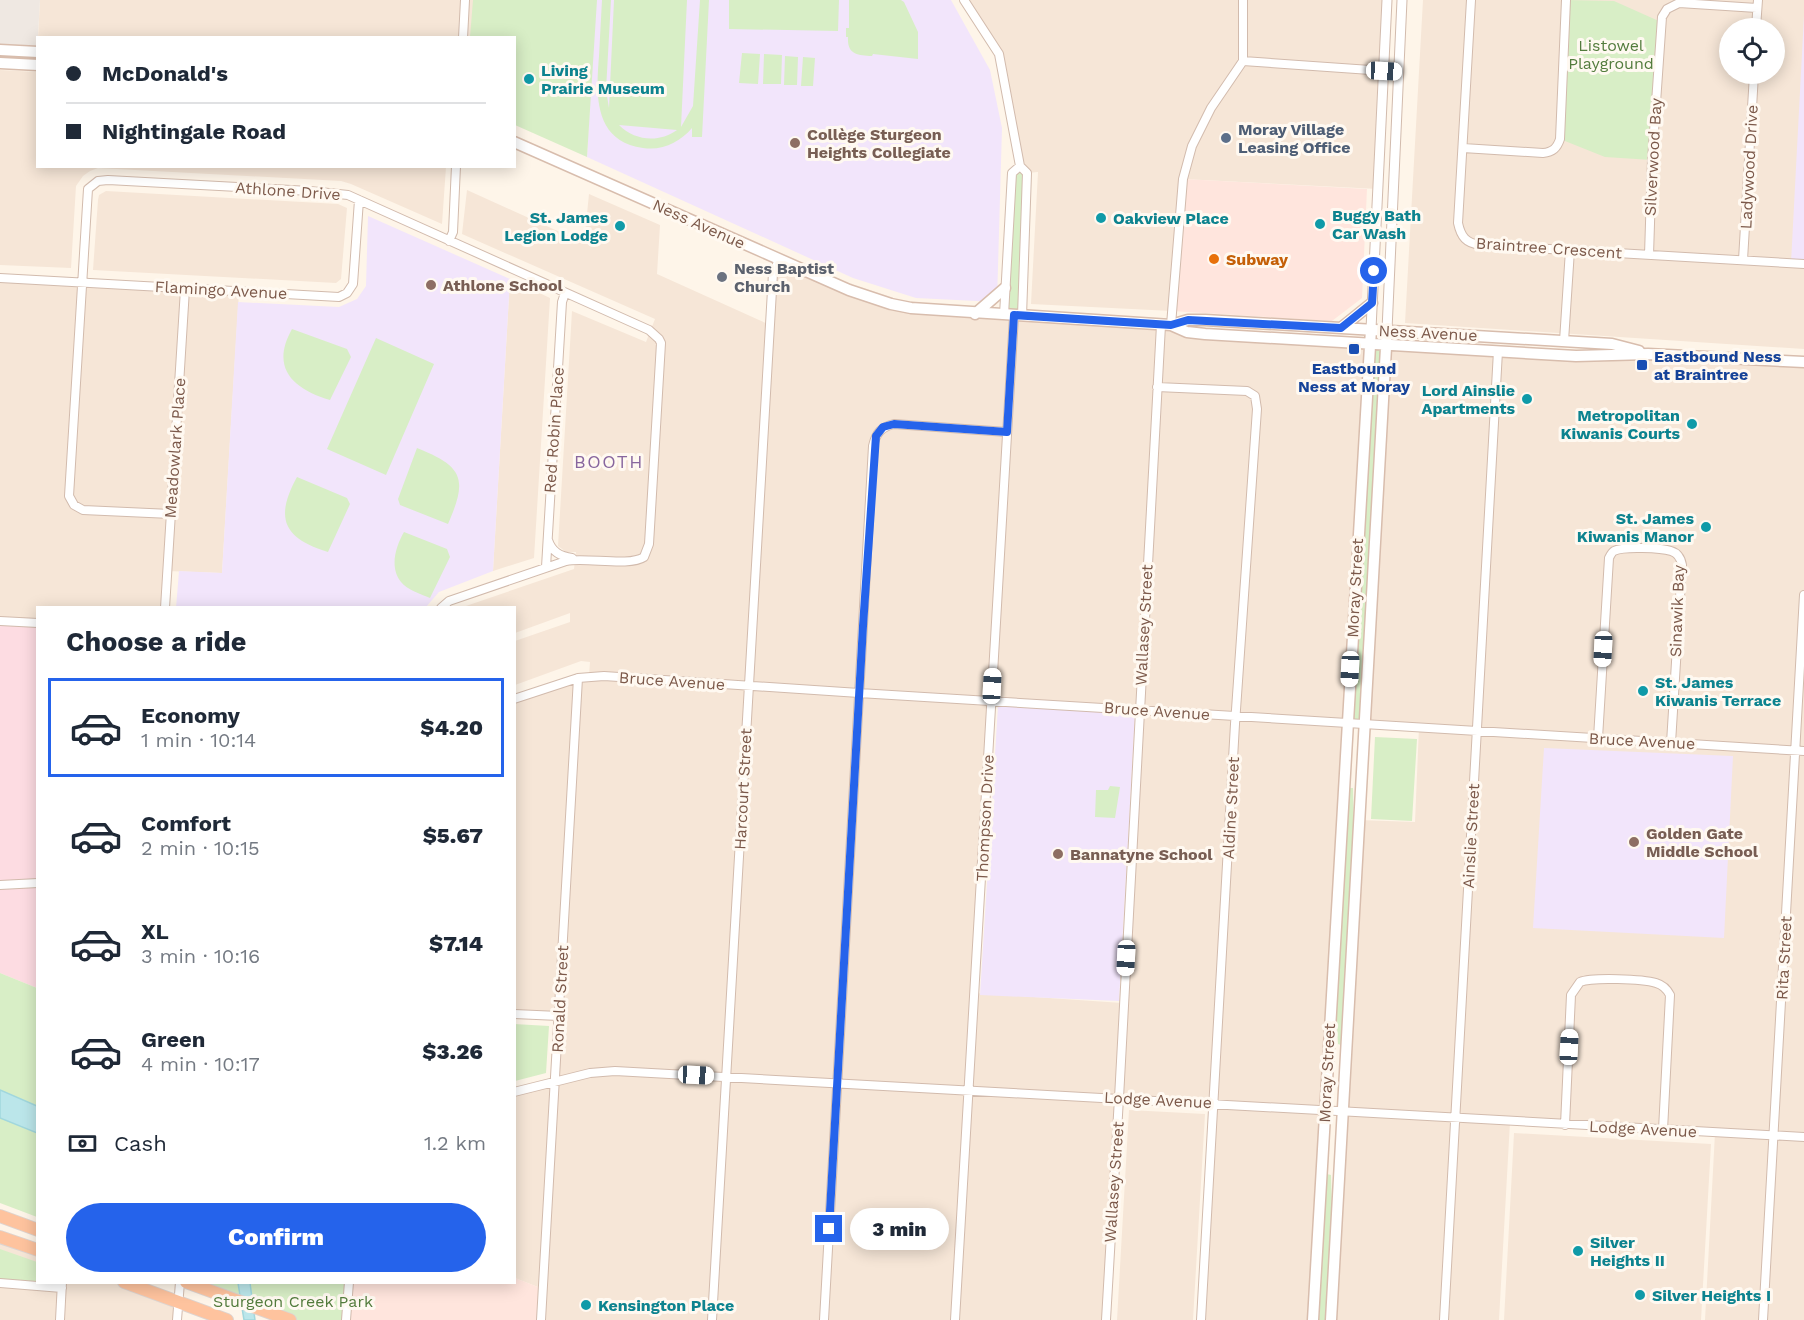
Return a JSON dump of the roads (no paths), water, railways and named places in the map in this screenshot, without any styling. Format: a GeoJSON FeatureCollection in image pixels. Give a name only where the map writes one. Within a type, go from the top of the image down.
{"type":"FeatureCollection","features":[{"type":"Feature","properties":{"kind":"highway"},"geometry":{"type":"LineString","coordinates":[[0,1216],[36,1229]]}},
{"type":"Feature","properties":{"kind":"highway"},"geometry":{"type":"LineString","coordinates":[[0,1237],[36,1249]]}},
{"type":"Feature","properties":{"kind":"highway"},"geometry":{"type":"LineString","coordinates":[[130,1284],[227,1320]]}},
{"type":"Feature","properties":{"kind":"highway"},"geometry":{"type":"LineString","coordinates":[[191,1284],[286,1318]]}},
{"type":"Feature","properties":{"kind":"main road"},"geometry":{"type":"LineString","coordinates":[[2,49],[36,52]]}},
{"type":"Feature","properties":{"kind":"main road"},"geometry":{"type":"LineString","coordinates":[[0,63],[36,66]]}},
{"type":"Feature","properties":{"kind":"main road","name":"Ness Avenue"},"geometry":{"type":"LineString","coordinates":[[516,143],[849,290],[911,308],[1166,325],[1196,333],[1369,344],[1576,356],[1648,354],[1804,362]]}},
{"type":"Feature","properties":{"kind":"main road"},"geometry":{"type":"LineString","coordinates":[[975,314],[1005,288]]}},
{"type":"Feature","properties":{"kind":"main road"},"geometry":{"type":"LineString","coordinates":[[1341,328],[1372,303]]}},
{"type":"Feature","properties":{"kind":"main road","name":"Ness Avenue"},"geometry":{"type":"LineString","coordinates":[[1166,325],[1188,320],[1371,329],[1612,344],[1648,354]]}},
{"type":"Feature","properties":{"kind":"main road","name":"Moray Street"},"geometry":{"type":"LineString","coordinates":[[1313,1320],[1371,329]]}},
{"type":"Feature","properties":{"kind":"main road","name":"Moray Street"},"geometry":{"type":"LineString","coordinates":[[1331,1320],[1387,330]]}},
{"type":"Feature","properties":{"kind":"street"},"geometry":{"type":"LineString","coordinates":[[463,36],[465,0]]}},
{"type":"Feature","properties":{"kind":"street","name":"Thompson Drive"},"geometry":{"type":"LineString","coordinates":[[955,1320],[1013,315],[1027,173],[1020,166],[999,54],[964,0]]}},
{"type":"Feature","properties":{"kind":"street"},"geometry":{"type":"LineString","coordinates":[[1243,0],[1243,61],[1399,72]]}},
{"type":"Feature","properties":{"kind":"street","name":"Moray Street"},"geometry":{"type":"LineString","coordinates":[[1371,329],[1387,0]]}},
{"type":"Feature","properties":{"kind":"street","name":"Moray Street"},"geometry":{"type":"LineString","coordinates":[[1387,330],[1402,0]]}},
{"type":"Feature","properties":{"kind":"street","name":"Braintree Crescent"},"geometry":{"type":"LineString","coordinates":[[1471,0],[1458,223],[1466,241],[1480,245],[1804,264]]}},
{"type":"Feature","properties":{"kind":"street"},"geometry":{"type":"LineString","coordinates":[[1463,148],[1543,153],[1551,152],[1556,148],[1560,139],[1566,0]]}},
{"type":"Feature","properties":{"kind":"street","name":"Silverwood Bay"},"geometry":{"type":"LineString","coordinates":[[1649,255],[1652,160],[1662,17],[1667,9],[1679,3],[1758,4]]}},
{"type":"Feature","properties":{"kind":"street","name":"Wallasey Street"},"geometry":{"type":"LineString","coordinates":[[1106,1320],[1157,387],[1183,179],[1192,146],[1206,117],[1243,61]]}},
{"type":"Feature","properties":{"kind":"street","name":"Ladywood Drive"},"geometry":{"type":"LineString","coordinates":[[1743,260],[1753,84]]}},
{"type":"Feature","properties":{"kind":"street","name":"Thompson Drive"},"geometry":{"type":"LineString","coordinates":[[1013,315],[1005,288],[1012,173],[1020,166]]}},
{"type":"Feature","properties":{"kind":"street"},"geometry":{"type":"LineString","coordinates":[[449,241],[453,232],[456,168]]}},
{"type":"Feature","properties":{"kind":"street","name":"Athlone Drive"},"geometry":{"type":"LineString","coordinates":[[171,514],[82,510],[70,500],[87,194],[88,189],[98,181],[329,192],[348,195],[649,330],[661,343],[648,551],[644,557],[634,562],[577,559],[560,555],[554,551],[547,538]]}},
{"type":"Feature","properties":{"kind":"street","name":"Flamingo Avenue"},"geometry":{"type":"LineString","coordinates":[[0,278],[339,297],[347,293],[353,284],[358,200]]}},
{"type":"Feature","properties":{"kind":"street"},"geometry":{"type":"LineString","coordinates":[[1564,341],[1570,250]]}},
{"type":"Feature","properties":{"kind":"street","name":"Harcourt Street"},"geometry":{"type":"LineString","coordinates":[[712,1320],[773,273],[779,260]]}},
{"type":"Feature","properties":{"kind":"street","name":"Meadowlark Place"},"geometry":{"type":"LineString","coordinates":[[165,606],[185,289]]}},
{"type":"Feature","properties":{"kind":"street","name":"Red Robin Place"},"geometry":{"type":"LineString","coordinates":[[546,567],[562,302],[565,293]]}},
{"type":"Feature","properties":{"kind":"street","name":"Ainslie Street"},"geometry":{"type":"LineString","coordinates":[[1444,1320],[1498,351]]}},
{"type":"Feature","properties":{"kind":"street","name":"Aldine Street"},"geometry":{"type":"LineString","coordinates":[[1157,387],[1246,391],[1252,393],[1256,401],[1201,1320]]}},
{"type":"Feature","properties":{"kind":"street"},"geometry":{"type":"LineString","coordinates":[[824,1320],[859,693],[876,436],[883,427],[894,424],[1007,432]]}},
{"type":"Feature","properties":{"kind":"street","name":"Sinawik Bay"},"geometry":{"type":"LineString","coordinates":[[1598,738],[1608,558],[1613,551],[1621,549],[1662,550],[1672,551],[1678,555],[1682,565],[1671,743]]}},
{"type":"Feature","properties":{"kind":"street","name":"Athlone Drive"},"geometry":{"type":"LineString","coordinates":[[443,606],[448,601],[546,567],[577,559]]}},
{"type":"Feature","properties":{"kind":"street","name":"Rita Street"},"geometry":{"type":"LineString","coordinates":[[1763,1320],[1800,751],[1804,596]]}},
{"type":"Feature","properties":{"kind":"street"},"geometry":{"type":"LineString","coordinates":[[0,621],[36,623]]}},
{"type":"Feature","properties":{"kind":"street","name":"Bruce Avenue"},"geometry":{"type":"LineString","coordinates":[[516,698],[578,678],[604,676],[1800,751]]}},
{"type":"Feature","properties":{"kind":"street","name":"Ronald Street"},"geometry":{"type":"LineString","coordinates":[[541,1320],[578,678]]}},
{"type":"Feature","properties":{"kind":"street"},"geometry":{"type":"LineString","coordinates":[[0,885],[36,883]]}},
{"type":"Feature","properties":{"kind":"street"},"geometry":{"type":"LineString","coordinates":[[1565,1125],[1571,995],[1580,982],[1596,979],[1655,983],[1667,990],[1670,995],[1663,1130]]}},
{"type":"Feature","properties":{"kind":"street"},"geometry":{"type":"LineString","coordinates":[[516,1014],[559,1017]]}},
{"type":"Feature","properties":{"kind":"street","name":"Lodge Avenue"},"geometry":{"type":"LineString","coordinates":[[516,1092],[602,1071],[1804,1137]]}},
{"type":"Feature","properties":{"kind":"street"},"geometry":{"type":"LineString","coordinates":[[0,1283],[62,1285],[60,1320]]}},
{"type":"Feature","properties":{"kind":"street"},"geometry":{"type":"LineString","coordinates":[[177,1320],[180,1284]]}},
{"type":"Feature","properties":{"kind":"street"},"geometry":{"type":"LineString","coordinates":[[346,1320],[349,1284]]}},
{"type":"Feature","properties":{"kind":"water"},"geometry":{"type":"Polygon","coordinates":[[[0,1090],[36,1106],[36,1133],[0,1118],[0,1090]]]}},
{"type":"Feature","properties":{"kind":"water"},"geometry":{"type":"Polygon","coordinates":[[[238,1284],[250,1284],[255,1320],[244,1320],[238,1284]]]}},
{"type":"Feature","properties":{"kind":"place","name":"Living Prairie Museum"},"geometry":{"type":"Point","coordinates":[529,79]}},
{"type":"Feature","properties":{"kind":"place","name":"Moray Village Leasing Office"},"geometry":{"type":"Point","coordinates":[1226,138]}},
{"type":"Feature","properties":{"kind":"place","name":"Collège Sturgeon Heights Collegiate"},"geometry":{"type":"Point","coordinates":[795,143]}},
{"type":"Feature","properties":{"kind":"place","name":"Oakview Place"},"geometry":{"type":"Point","coordinates":[1101,218]}},
{"type":"Feature","properties":{"kind":"place","name":"Buggy Bath Car Wash"},"geometry":{"type":"Point","coordinates":[1320,224]}},
{"type":"Feature","properties":{"kind":"place","name":"St. James Legion Lodge"},"geometry":{"type":"Point","coordinates":[620,226]}},
{"type":"Feature","properties":{"kind":"place","name":"Subway"},"geometry":{"type":"Point","coordinates":[1214,259]}},
{"type":"Feature","properties":{"kind":"place","name":"Ness Baptist Church"},"geometry":{"type":"Point","coordinates":[722,277]}},
{"type":"Feature","properties":{"kind":"place","name":"Athlone School"},"geometry":{"type":"Point","coordinates":[431,285]}},
{"type":"Feature","properties":{"kind":"place","name":"Eastbound Ness at Moray"},"geometry":{"type":"Point","coordinates":[1354,349]}},
{"type":"Feature","properties":{"kind":"place","name":"Eastbound Ness at Braintree"},"geometry":{"type":"Point","coordinates":[1642,365]}},
{"type":"Feature","properties":{"kind":"place","name":"Lord Ainslie Apartments"},"geometry":{"type":"Point","coordinates":[1527,399]}},
{"type":"Feature","properties":{"kind":"place","name":"Metropolitan Kiwanis Courts"},"geometry":{"type":"Point","coordinates":[1692,424]}},
{"type":"Feature","properties":{"kind":"place","name":"St. James Kiwanis Manor"},"geometry":{"type":"Point","coordinates":[1706,527]}},
{"type":"Feature","properties":{"kind":"place","name":"St. James Kiwanis Terrace"},"geometry":{"type":"Point","coordinates":[1643,691]}},
{"type":"Feature","properties":{"kind":"place","name":"Golden Gate Middle School"},"geometry":{"type":"Point","coordinates":[1634,842]}},
{"type":"Feature","properties":{"kind":"place","name":"Bannatyne School"},"geometry":{"type":"Point","coordinates":[1058,854]}},
{"type":"Feature","properties":{"kind":"place","name":"Silver Heights II"},"geometry":{"type":"Point","coordinates":[1578,1251]}},
{"type":"Feature","properties":{"kind":"place","name":"Silver Heights I"},"geometry":{"type":"Point","coordinates":[1640,1295]}},
{"type":"Feature","properties":{"kind":"place","name":"Kensington Place"},"geometry":{"type":"Point","coordinates":[586,1305]}},
{"type":"Feature","properties":{"kind":"district","name":"BOOTH"},"geometry":{"type":"Point","coordinates":[609,461]}},
{"type":"Feature","properties":{"kind":"park label","name":"Listowel Playground"},"geometry":{"type":"Point","coordinates":[1611,54]}},
{"type":"Feature","properties":{"kind":"park label","name":"Sturgeon Creek Park"},"geometry":{"type":"Point","coordinates":[293,1301]}}]}
